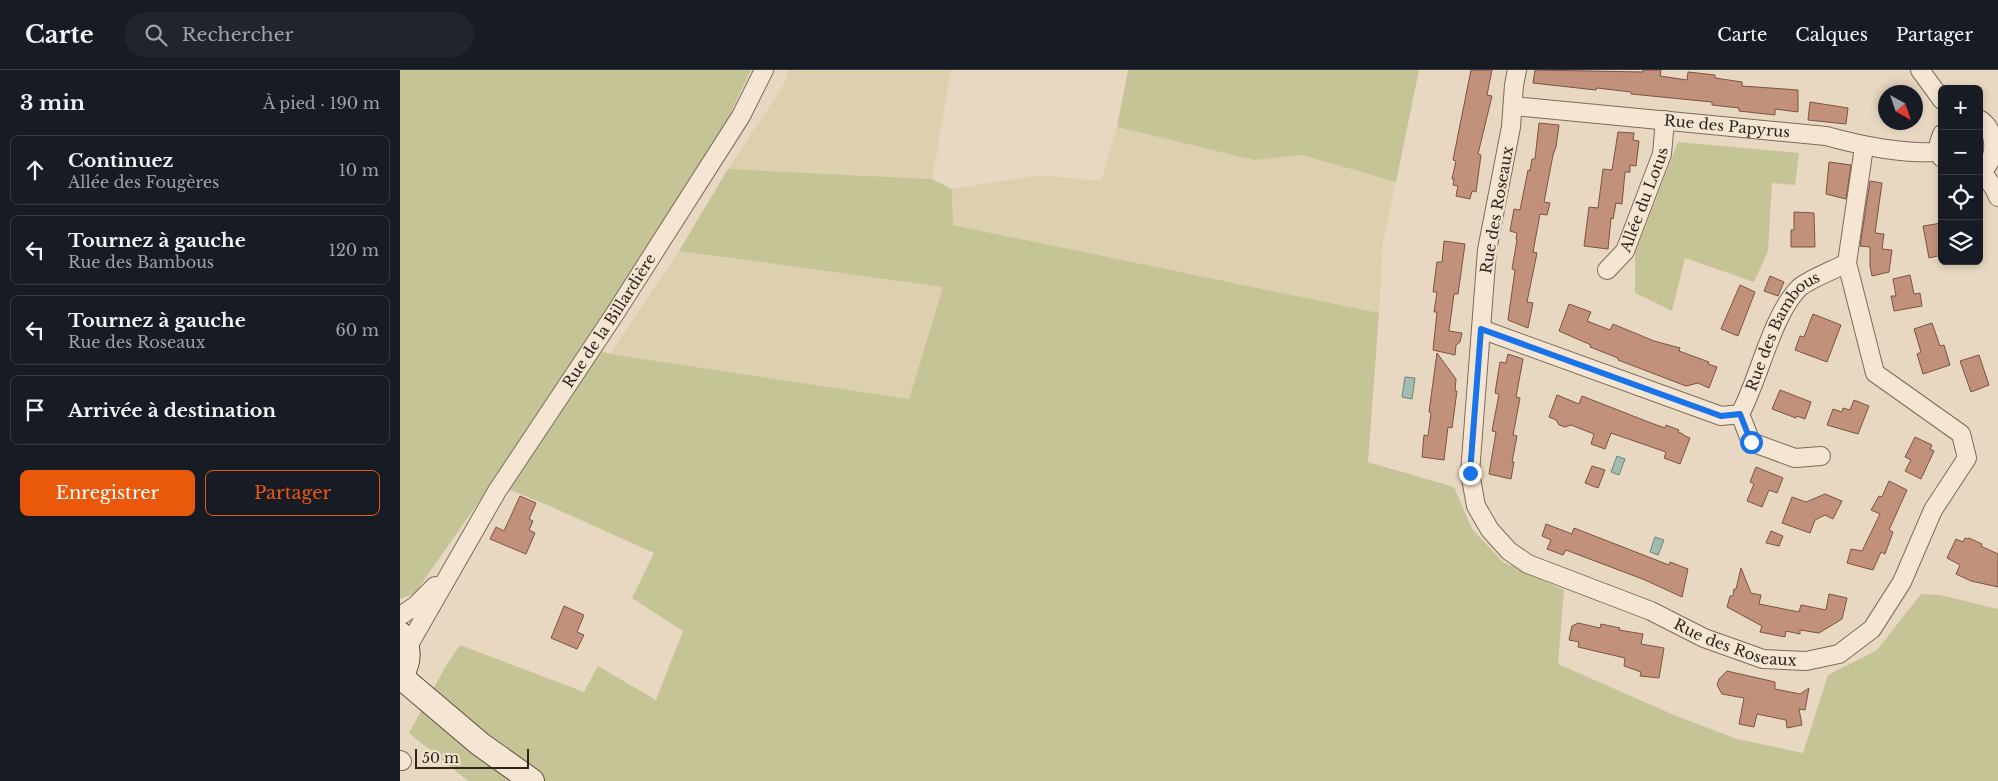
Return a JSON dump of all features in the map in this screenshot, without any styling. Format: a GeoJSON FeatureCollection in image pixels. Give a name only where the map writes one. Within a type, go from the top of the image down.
{"type":"FeatureCollection","features":[{"type":"Feature","properties":{"kind":"main road"},"geometry":{"type":"LineString","coordinates":[[404,641],[406,666],[400,677],[480,744],[532,781]]}},
{"type":"Feature","properties":{"kind":"street","name":"Rue de la Billardière"},"geometry":{"type":"LineString","coordinates":[[404,641],[451,570],[497,490],[616,312],[741,116],[764,70]]}},
{"type":"Feature","properties":{"kind":"street","name":"Rue des Roseaux"},"geometry":{"type":"LineString","coordinates":[[1517,70],[1511,128],[1487,250],[1470,473],[1476,506],[1490,530],[1509,551],[1528,564],[1651,611],[1713,641],[1763,659],[1806,661],[1839,654],[1872,629],[1902,582],[1933,510],[1967,458],[1960,434],[1876,373],[1847,264],[1864,147]]}},
{"type":"Feature","properties":{"kind":"street"},"geometry":{"type":"LineString","coordinates":[[1920,70],[1938,95]]}},
{"type":"Feature","properties":{"kind":"street","name":"Rue des Papyrus"},"geometry":{"type":"LineString","coordinates":[[1513,106],[1826,136],[1864,147],[1923,153],[1938,149]]}},
{"type":"Feature","properties":{"kind":"street","name":"Allée du Lotus"},"geometry":{"type":"LineString","coordinates":[[1607,270],[1625,251],[1662,154],[1665,120]]}},
{"type":"Feature","properties":{"kind":"street"},"geometry":{"type":"LineString","coordinates":[[1983,121],[1995,132],[1998,141],[1995,159],[1983,171]]}},
{"type":"Feature","properties":{"kind":"street"},"geometry":{"type":"LineString","coordinates":[[1982,175],[1998,197]]}},
{"type":"Feature","properties":{"kind":"street","name":"Rue des Bambous"},"geometry":{"type":"LineString","coordinates":[[1740,414],[1749,398],[1781,315],[1800,287],[1847,264]]}},
{"type":"Feature","properties":{"kind":"street"},"geometry":{"type":"LineString","coordinates":[[1481,329],[1721,416],[1740,414],[1751,442],[1795,458],[1820,456]]}},
{"type":"Feature","properties":{"kind":"street","name":"Rue de la Billardière"},"geometry":{"type":"LineString","coordinates":[[400,616],[415,606],[451,570]]}},
{"type":"Feature","properties":{"kind":"shaded area"},"geometry":{"type":"Polygon","coordinates":[[[789,70],[951,70],[932,179],[728,169],[784,84],[789,70]]]}},
{"type":"Feature","properties":{"kind":"shaded area"},"geometry":{"type":"Polygon","coordinates":[[[1117,127],[1254,160],[1302,155],[1396,182],[1383,241],[1379,313],[953,225],[952,189],[1039,175],[1101,181],[1117,127]]]}},
{"type":"Feature","properties":{"kind":"shaded area"},"geometry":{"type":"Polygon","coordinates":[[[679,251],[944,287],[909,399],[610,354],[679,251]]]}},
{"type":"Feature","properties":{"kind":"shaded area"},"geometry":{"type":"Polygon","coordinates":[[[1405,377],[1415,378],[1412,399],[1402,397],[1405,377]]]}},
{"type":"Feature","properties":{"kind":"shaded area"},"geometry":{"type":"Polygon","coordinates":[[[1617,456],[1625,459],[1619,475],[1611,472],[1617,456]]]}},
{"type":"Feature","properties":{"kind":"shaded area"},"geometry":{"type":"Polygon","coordinates":[[[1655,537],[1664,540],[1658,555],[1650,552],[1655,537]]]}},
{"type":"Feature","properties":{"kind":"green space"},"geometry":{"type":"Polygon","coordinates":[[[400,70],[751,70],[728,118],[584,345],[610,354],[909,399],[943,287],[679,251],[728,169],[932,179],[952,189],[953,225],[1379,313],[1368,462],[1454,487],[1472,529],[1503,562],[1564,590],[1558,664],[1674,715],[1737,739],[1803,753],[1828,675],[1877,650],[1921,594],[1940,595],[1998,609],[1998,781],[468,781],[409,733],[447,664],[460,645],[584,692],[598,666],[656,700],[683,631],[632,598],[654,553],[545,504],[492,483],[415,593],[400,599],[400,70]]]}},
{"type":"Feature","properties":{"kind":"green space"},"geometry":{"type":"Polygon","coordinates":[[[1128,70],[1419,70],[1396,182],[1302,155],[1254,160],[1117,127],[1128,70]]]}},
{"type":"Feature","properties":{"kind":"green space"},"geometry":{"type":"Polygon","coordinates":[[[1678,142],[1799,153],[1795,185],[1772,183],[1768,251],[1754,282],[1685,258],[1672,311],[1635,293],[1635,253],[1678,142]]]}},
{"type":"Feature","properties":{"kind":"building"},"geometry":{"type":"Polygon","coordinates":[[[1471,70],[1492,70],[1487,95],[1492,96],[1478,154],[1481,155],[1476,192],[1472,191],[1470,199],[1456,196],[1458,186],[1453,185],[1454,179],[1452,179],[1456,161],[1453,160],[1471,70]]]}},
{"type":"Feature","properties":{"kind":"building"},"geometry":{"type":"Polygon","coordinates":[[[1535,70],[1643,72],[1643,70],[1661,70],[1660,76],[1687,80],[1688,72],[1715,75],[1715,78],[1742,82],[1742,86],[1798,90],[1798,112],[1775,109],[1775,115],[1739,111],[1739,108],[1712,105],[1712,102],[1631,94],[1631,92],[1597,88],[1596,90],[1533,83],[1535,70]]]}},
{"type":"Feature","properties":{"kind":"building"},"geometry":{"type":"Polygon","coordinates":[[[1810,102],[1848,108],[1846,124],[1808,120],[1810,102]]]}},
{"type":"Feature","properties":{"kind":"building"},"geometry":{"type":"Polygon","coordinates":[[[1539,123],[1559,125],[1544,202],[1550,203],[1547,215],[1540,214],[1533,252],[1537,253],[1527,302],[1533,303],[1528,328],[1508,320],[1515,270],[1512,269],[1517,240],[1517,233],[1510,231],[1514,209],[1520,210],[1528,170],[1530,171],[1532,159],[1535,159],[1539,123]]]}},
{"type":"Feature","properties":{"kind":"building"},"geometry":{"type":"Polygon","coordinates":[[[1618,132],[1634,133],[1633,140],[1639,141],[1636,166],[1630,165],[1630,172],[1625,172],[1622,204],[1616,203],[1613,219],[1611,218],[1608,249],[1584,246],[1589,207],[1598,208],[1603,169],[1612,170],[1618,132]]]}},
{"type":"Feature","properties":{"kind":"building"},"geometry":{"type":"Polygon","coordinates":[[[1829,162],[1851,165],[1846,199],[1826,194],[1829,162]]]}},
{"type":"Feature","properties":{"kind":"building"},"geometry":{"type":"Polygon","coordinates":[[[1870,181],[1882,183],[1875,233],[1884,234],[1882,249],[1892,250],[1889,272],[1872,276],[1870,247],[1860,246],[1870,181]]]}},
{"type":"Feature","properties":{"kind":"building"},"geometry":{"type":"Polygon","coordinates":[[[1794,212],[1814,213],[1815,247],[1791,247],[1791,230],[1794,230],[1794,212]]]}},
{"type":"Feature","properties":{"kind":"building"},"geometry":{"type":"Polygon","coordinates":[[[1938,224],[1938,256],[1929,258],[1923,226],[1938,224]]]}},
{"type":"Feature","properties":{"kind":"building"},"geometry":{"type":"Polygon","coordinates":[[[1444,241],[1465,244],[1458,294],[1454,294],[1449,331],[1462,333],[1460,342],[1456,345],[1455,355],[1433,350],[1437,312],[1434,312],[1437,292],[1433,292],[1437,262],[1442,262],[1444,241]]]}},
{"type":"Feature","properties":{"kind":"building"},"geometry":{"type":"Polygon","coordinates":[[[1910,275],[1914,294],[1920,293],[1922,306],[1894,311],[1891,296],[1896,296],[1893,279],[1910,275]]]}},
{"type":"Feature","properties":{"kind":"building"},"geometry":{"type":"Polygon","coordinates":[[[1770,276],[1784,282],[1778,296],[1764,291],[1770,276]]]}},
{"type":"Feature","properties":{"kind":"building"},"geometry":{"type":"Polygon","coordinates":[[[1740,285],[1755,292],[1738,336],[1721,329],[1740,285]]]}},
{"type":"Feature","properties":{"kind":"building"},"geometry":{"type":"Polygon","coordinates":[[[1569,304],[1591,312],[1587,321],[1610,330],[1613,324],[1654,341],[1680,348],[1679,351],[1709,362],[1708,364],[1717,367],[1709,388],[1698,383],[1686,386],[1618,360],[1618,358],[1590,347],[1591,345],[1559,331],[1569,304]]]}},
{"type":"Feature","properties":{"kind":"building"},"geometry":{"type":"Polygon","coordinates":[[[1813,314],[1841,325],[1827,362],[1795,350],[1800,336],[1804,337],[1813,314]]]}},
{"type":"Feature","properties":{"kind":"building"},"geometry":{"type":"Polygon","coordinates":[[[1932,323],[1940,346],[1944,345],[1950,365],[1923,374],[1917,354],[1921,352],[1914,329],[1932,323]]]}},
{"type":"Feature","properties":{"kind":"building"},"geometry":{"type":"Polygon","coordinates":[[[1437,353],[1456,379],[1455,391],[1457,391],[1452,428],[1448,427],[1444,460],[1422,457],[1424,435],[1428,436],[1431,413],[1429,412],[1437,353]]]}},
{"type":"Feature","properties":{"kind":"building"},"geometry":{"type":"Polygon","coordinates":[[[1508,354],[1523,359],[1516,397],[1520,398],[1513,435],[1517,436],[1511,479],[1489,474],[1496,432],[1492,431],[1499,394],[1495,393],[1500,362],[1506,363],[1508,354]]]}},
{"type":"Feature","properties":{"kind":"building"},"geometry":{"type":"Polygon","coordinates":[[[1979,355],[1989,385],[1971,392],[1960,361],[1979,355]]]}},
{"type":"Feature","properties":{"kind":"building"},"geometry":{"type":"Polygon","coordinates":[[[1780,390],[1811,402],[1805,419],[1797,416],[1796,418],[1772,409],[1780,390]]]}},
{"type":"Feature","properties":{"kind":"building"},"geometry":{"type":"Polygon","coordinates":[[[1557,395],[1579,404],[1582,396],[1665,428],[1666,425],[1679,430],[1678,432],[1690,438],[1680,464],[1664,458],[1666,452],[1611,433],[1605,449],[1591,444],[1594,434],[1571,425],[1565,427],[1559,425],[1556,420],[1549,417],[1557,395]]]}},
{"type":"Feature","properties":{"kind":"building"},"geometry":{"type":"Polygon","coordinates":[[[1854,400],[1869,406],[1858,434],[1827,425],[1833,409],[1842,412],[1843,408],[1850,410],[1854,400]]]}},
{"type":"Feature","properties":{"kind":"building"},"geometry":{"type":"Polygon","coordinates":[[[1915,437],[1932,445],[1930,449],[1934,451],[1921,479],[1905,471],[1911,460],[1905,457],[1915,437]]]}},
{"type":"Feature","properties":{"kind":"building"},"geometry":{"type":"Polygon","coordinates":[[[1592,466],[1605,470],[1598,488],[1585,483],[1592,466]]]}},
{"type":"Feature","properties":{"kind":"building"},"geometry":{"type":"Polygon","coordinates":[[[1756,467],[1783,478],[1777,493],[1769,490],[1762,507],[1747,501],[1754,484],[1750,482],[1756,467]]]}},
{"type":"Feature","properties":{"kind":"building"},"geometry":{"type":"Polygon","coordinates":[[[1889,481],[1907,490],[1889,530],[1893,532],[1885,554],[1881,552],[1873,570],[1847,563],[1851,549],[1862,551],[1880,514],[1871,510],[1879,496],[1882,497],[1889,481]]]}},
{"type":"Feature","properties":{"kind":"building"},"geometry":{"type":"Polygon","coordinates":[[[1825,494],[1842,501],[1833,519],[1825,515],[1815,520],[1810,533],[1782,523],[1792,497],[1806,502],[1825,494]]]}},
{"type":"Feature","properties":{"kind":"building"},"geometry":{"type":"Polygon","coordinates":[[[520,496],[536,503],[529,519],[533,521],[529,530],[535,533],[526,554],[490,539],[496,527],[504,531],[520,496]]]}},
{"type":"Feature","properties":{"kind":"building"},"geometry":{"type":"Polygon","coordinates":[[[1546,524],[1572,534],[1574,528],[1669,565],[1670,562],[1688,569],[1682,597],[1645,580],[1566,550],[1563,555],[1547,549],[1551,540],[1542,536],[1546,524]]]}},
{"type":"Feature","properties":{"kind":"building"},"geometry":{"type":"Polygon","coordinates":[[[1771,531],[1783,536],[1779,546],[1766,543],[1771,531]]]}},
{"type":"Feature","properties":{"kind":"building"},"geometry":{"type":"Polygon","coordinates":[[[1965,538],[1982,544],[1981,546],[1998,554],[1998,587],[1971,581],[1956,574],[1960,565],[1947,558],[1956,539],[1963,542],[1965,538]]]}},
{"type":"Feature","properties":{"kind":"building"},"geometry":{"type":"Polygon","coordinates":[[[1741,568],[1751,593],[1761,595],[1759,604],[1799,612],[1801,605],[1826,610],[1829,594],[1847,598],[1842,619],[1819,633],[1800,630],[1800,634],[1786,631],[1785,637],[1760,632],[1762,626],[1727,607],[1730,596],[1733,596],[1734,589],[1736,589],[1741,568]]]}},
{"type":"Feature","properties":{"kind":"building"},"geometry":{"type":"Polygon","coordinates":[[[564,606],[584,615],[577,632],[584,635],[577,649],[551,638],[564,606]]]}},
{"type":"Feature","properties":{"kind":"building"},"geometry":{"type":"Polygon","coordinates":[[[1578,623],[1600,628],[1601,624],[1620,628],[1619,630],[1643,634],[1641,644],[1664,648],[1659,678],[1640,676],[1641,672],[1624,666],[1625,658],[1578,647],[1579,642],[1569,640],[1572,626],[1578,623]]]}},
{"type":"Feature","properties":{"kind":"building"},"geometry":{"type":"Polygon","coordinates":[[[1727,671],[1775,682],[1775,689],[1800,694],[1809,688],[1805,710],[1799,709],[1802,725],[1787,728],[1786,720],[1757,714],[1754,727],[1739,724],[1744,698],[1722,694],[1717,685],[1719,679],[1727,671]]]}},
{"type":"Feature","properties":{"kind":"route"},"geometry":{"type":"LineString","coordinates":[[1470,473],[1481,329],[1721,416],[1740,414],[1751,442]]}}]}
